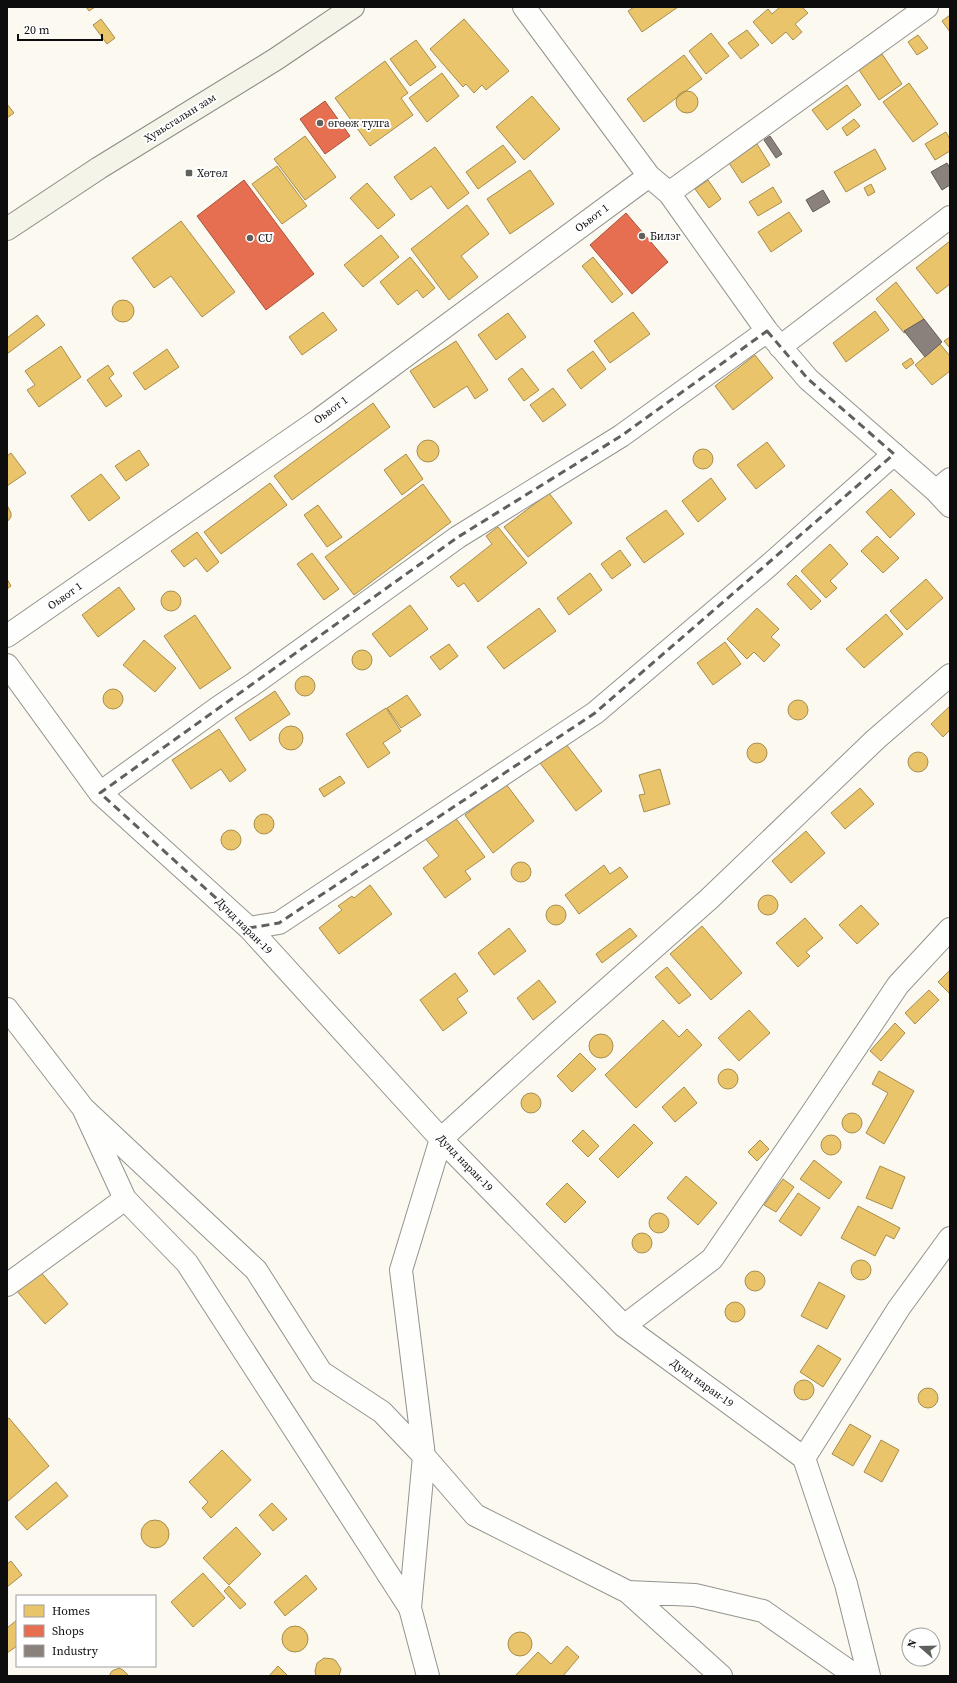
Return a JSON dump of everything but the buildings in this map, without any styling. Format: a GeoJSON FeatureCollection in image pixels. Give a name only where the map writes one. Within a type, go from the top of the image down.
{"type":"FeatureCollection","features":[{"type":"Feature","properties":{"kind":"main road","name":"Хувьсгалын зам"},"geometry":{"type":"LineString","coordinates":[[7,230],[99,168],[276,59],[353,7]]}},
{"type":"Feature","properties":{"kind":"street"},"geometry":{"type":"LineString","coordinates":[[524,7],[648,176],[669,193],[774,339],[808,379],[894,454],[945,492]]}},
{"type":"Feature","properties":{"kind":"street"},"geometry":{"type":"LineString","coordinates":[[669,193],[927,7]]}},
{"type":"Feature","properties":{"kind":"street","name":"Оьвот 1"},"geometry":{"type":"LineString","coordinates":[[7,636],[320,419],[648,176]]}},
{"type":"Feature","properties":{"kind":"street"},"geometry":{"type":"LineString","coordinates":[[100,793],[458,538],[774,339],[950,217]]}},
{"type":"Feature","properties":{"kind":"street"},"geometry":{"type":"LineString","coordinates":[[249,928],[279,923],[595,713],[761,572],[894,454]]}},
{"type":"Feature","properties":{"kind":"street","name":"Дунд наран-19"},"geometry":{"type":"LineString","coordinates":[[7,665],[100,793],[249,928],[441,1139],[624,1326],[804,1458]]}},
{"type":"Feature","properties":{"kind":"street"},"geometry":{"type":"LineString","coordinates":[[410,1608],[424,1456],[402,1270],[441,1139],[567,1024],[709,899],[876,739],[950,675]]}},
{"type":"Feature","properties":{"kind":"street"},"geometry":{"type":"LineString","coordinates":[[624,1326],[712,1259],[898,984],[950,929]]}},
{"type":"Feature","properties":{"kind":"street"},"geometry":{"type":"LineString","coordinates":[[7,1008],[83,1108],[256,1270],[321,1372],[382,1412],[424,1456],[475,1514],[628,1592],[721,1676]]}},
{"type":"Feature","properties":{"kind":"street"},"geometry":{"type":"LineString","coordinates":[[83,1108],[125,1199],[187,1263],[410,1608],[428,1676]]}},
{"type":"Feature","properties":{"kind":"street"},"geometry":{"type":"LineString","coordinates":[[7,1285],[125,1199]]}},
{"type":"Feature","properties":{"kind":"street"},"geometry":{"type":"LineString","coordinates":[[868,1676],[846,1584],[804,1458],[899,1308],[950,1238]]}},
{"type":"Feature","properties":{"kind":"street"},"geometry":{"type":"LineString","coordinates":[[628,1592],[695,1595],[763,1611],[856,1676]]}},
{"type":"Feature","properties":{"kind":"highlighted area"},"geometry":{"type":"Polygon","coordinates":[[[767,331],[808,379],[894,454],[595,713],[279,923],[249,928],[100,793],[458,537],[621,436],[767,331]]]}},
{"type":"Feature","properties":{"kind":"place","name":"өгөөж тулга"},"geometry":{"type":"Point","coordinates":[320,123]}},
{"type":"Feature","properties":{"kind":"place","name":"Хөтөл"},"geometry":{"type":"Point","coordinates":[189,173]}},
{"type":"Feature","properties":{"kind":"place","name":"Билэг"},"geometry":{"type":"Point","coordinates":[642,236]}},
{"type":"Feature","properties":{"kind":"place","name":"CU"},"geometry":{"type":"Point","coordinates":[250,238]}}]}
